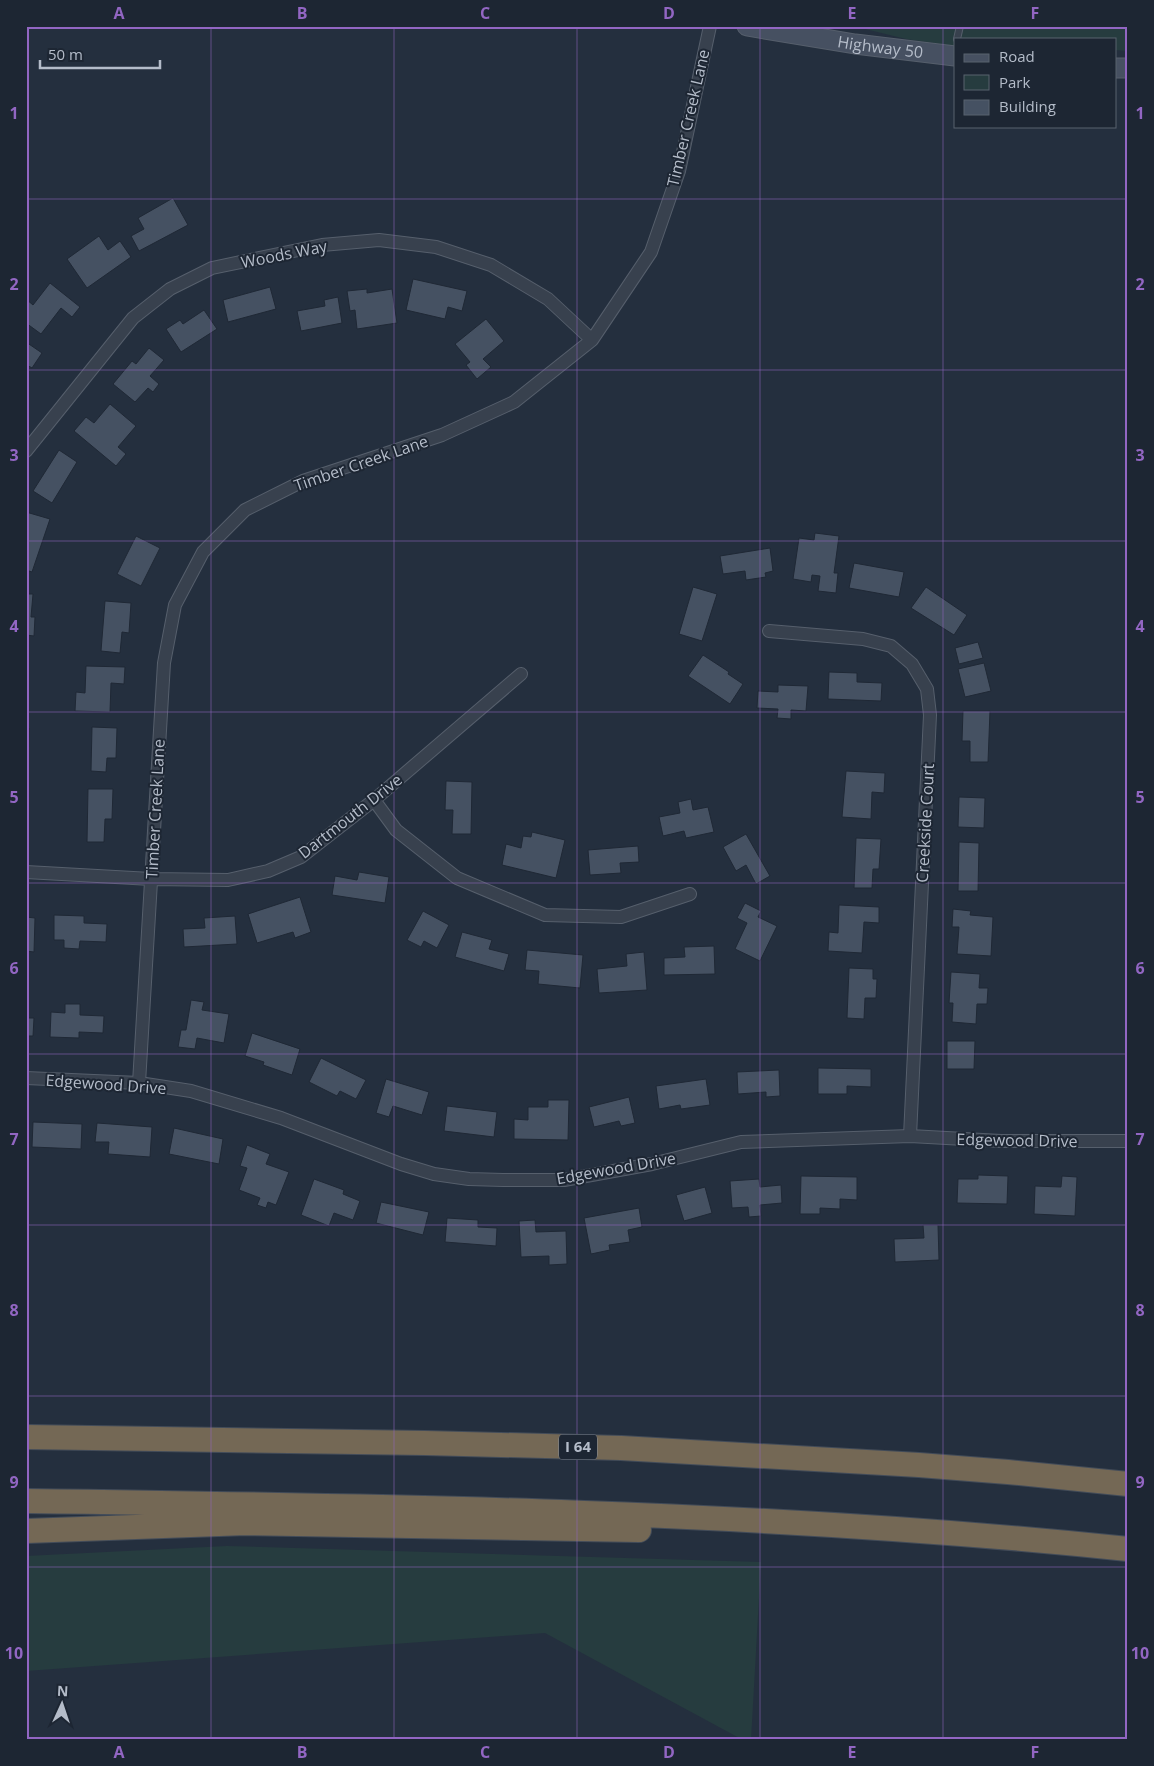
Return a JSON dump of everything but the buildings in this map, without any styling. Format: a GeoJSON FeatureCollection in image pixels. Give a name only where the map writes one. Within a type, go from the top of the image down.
{"type":"FeatureCollection","features":[{"type":"Feature","properties":{"kind":"highway","name":"I 64"},"geometry":{"type":"LineString","coordinates":[[26,1437],[621,1448],[919,1465],[1128,1484]]}},
{"type":"Feature","properties":{"kind":"highway"},"geometry":{"type":"LineString","coordinates":[[26,1501],[638,1514],[924,1530],[1128,1549]]}},
{"type":"Feature","properties":{"kind":"highway"},"geometry":{"type":"LineString","coordinates":[[26,1531],[246,1523],[652,1530],[765,1520]]}},
{"type":"Feature","properties":{"kind":"main road","name":"Highway 50"},"geometry":{"type":"LineString","coordinates":[[747,26],[856,44],[954,49]]}},
{"type":"Feature","properties":{"kind":"street","name":"Timber Creek Lane"},"geometry":{"type":"LineString","coordinates":[[139,1083],[164,663],[175,605],[203,552],[246,510],[303,481],[442,435],[514,402],[592,340],[650,252],[679,171],[710,26]]}},
{"type":"Feature","properties":{"kind":"street","name":"Woods Way"},"geometry":{"type":"LineString","coordinates":[[26,450],[133,318],[170,289],[212,268],[322,244],[379,240],[436,247],[491,265],[548,299],[592,340]]}},
{"type":"Feature","properties":{"kind":"street","name":"Creekside Court"},"geometry":{"type":"LineString","coordinates":[[769,631],[863,639],[891,646],[912,664],[927,689],[930,715],[910,1136]]}},
{"type":"Feature","properties":{"kind":"street","name":"Dartmouth Drive"},"geometry":{"type":"LineString","coordinates":[[26,872],[151,879],[228,880],[268,871],[300,856],[374,800],[521,674]]}},
{"type":"Feature","properties":{"kind":"street"},"geometry":{"type":"LineString","coordinates":[[374,800],[396,830],[457,878],[545,915],[621,917],[690,894]]}},
{"type":"Feature","properties":{"kind":"street","name":"Edgewood Drive"},"geometry":{"type":"LineString","coordinates":[[26,1078],[139,1083],[191,1091],[281,1118],[402,1164],[434,1174],[469,1179],[564,1180],[652,1164],[741,1142],[910,1136],[1001,1142],[1128,1141]]}},
{"type":"Feature","properties":{"kind":"green space"},"geometry":{"type":"Polygon","coordinates":[[[853,26],[1128,26],[1128,51],[1116,50],[1116,38],[954,38],[954,46],[906,39],[853,26]]]}},
{"type":"Feature","properties":{"kind":"green space"},"geometry":{"type":"Polygon","coordinates":[[[227,1546],[761,1562],[751,1740],[743,1740],[545,1633],[26,1671],[26,1556],[227,1546]]]}}]}
